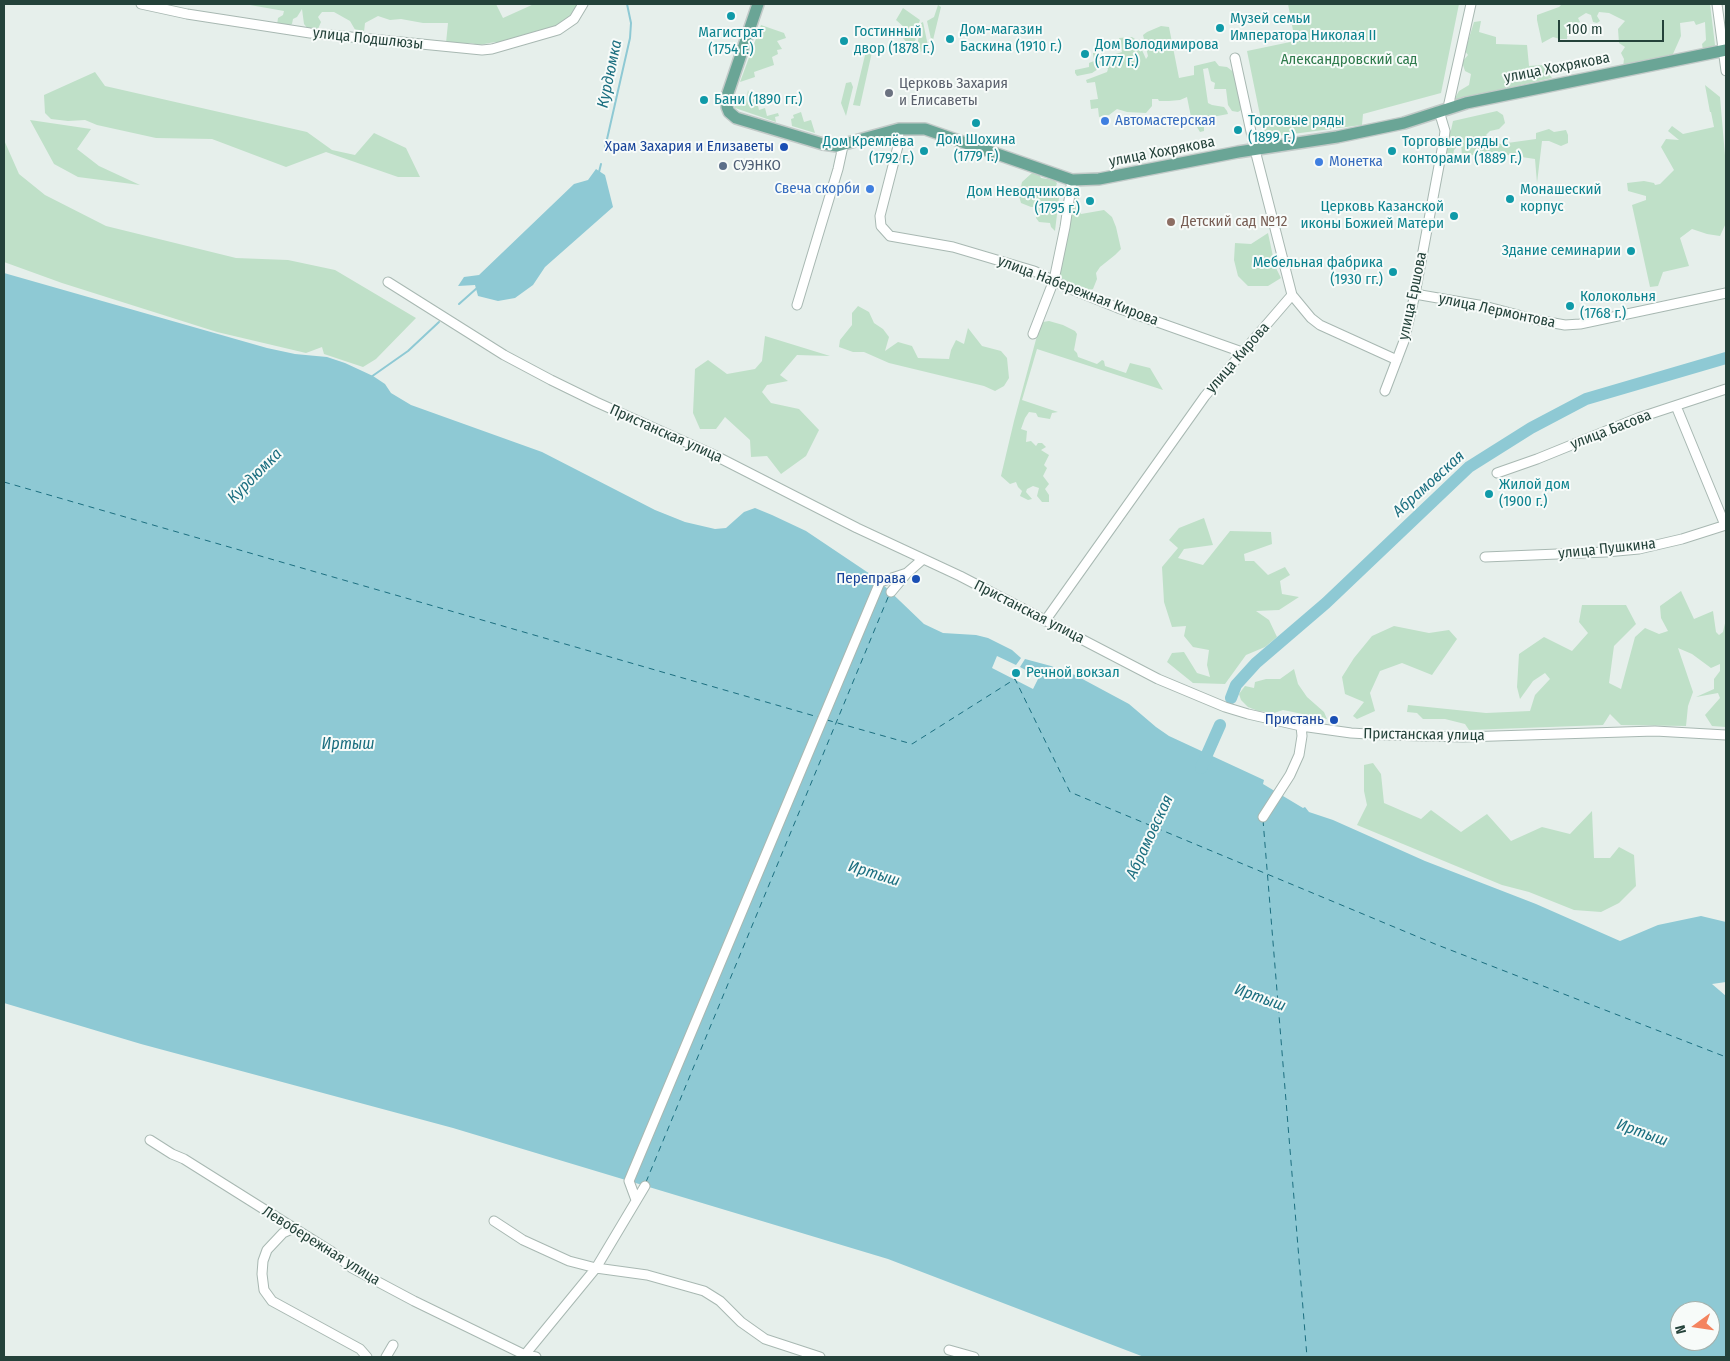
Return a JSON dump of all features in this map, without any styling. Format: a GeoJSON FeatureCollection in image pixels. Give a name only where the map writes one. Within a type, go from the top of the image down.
{"type":"FeatureCollection","features":[{"type":"Feature","properties":{"kind":"main road"},"geometry":{"type":"LineString","coordinates":[[758,4],[727,96],[729,112],[736,118],[762,127],[823,144],[843,146]]}},
{"type":"Feature","properties":{"kind":"main road","name":"улица Хохрякова"},"geometry":{"type":"LineString","coordinates":[[843,146],[880,133],[899,129],[925,129],[1072,180],[1099,179],[1392,126],[1444,109],[1558,83],[1725,51]]}},
{"type":"Feature","properties":{"kind":"street","name":"улица Подшлюзы"},"geometry":{"type":"LineString","coordinates":[[141,4],[187,14],[310,33],[482,50],[492,49],[558,30],[574,19],[582,4]]}},
{"type":"Feature","properties":{"kind":"street","name":"улица Ершова"},"geometry":{"type":"LineString","coordinates":[[1385,391],[1409,323],[1444,139],[1444,109],[1471,4]]}},
{"type":"Feature","properties":{"kind":"street"},"geometry":{"type":"LineString","coordinates":[[1717,4],[1725,51],[1726,71]]}},
{"type":"Feature","properties":{"kind":"street"},"geometry":{"type":"LineString","coordinates":[[1235,58],[1255,150],[1292,295],[1310,318],[1320,325],[1397,360]]}},
{"type":"Feature","properties":{"kind":"street","name":"улица Набережная Кирова"},"geometry":{"type":"LineString","coordinates":[[899,129],[898,146],[880,216],[881,226],[893,237],[953,248],[1034,271],[1068,288],[1118,308],[1242,352]]}},
{"type":"Feature","properties":{"kind":"street"},"geometry":{"type":"LineString","coordinates":[[797,305],[838,169],[843,146]]}},
{"type":"Feature","properties":{"kind":"street"},"geometry":{"type":"LineString","coordinates":[[1033,334],[1054,280],[1065,228],[1072,180]]}},
{"type":"Feature","properties":{"kind":"street","name":"Пристанская улица"},"geometry":{"type":"LineString","coordinates":[[388,282],[504,355],[551,380],[712,454],[1158,679],[1248,714],[1301,726],[1351,733],[1426,736],[1517,736],[1656,731],[1726,735]]}},
{"type":"Feature","properties":{"kind":"street","name":"улица Лермонтова"},"geometry":{"type":"LineString","coordinates":[[1415,294],[1484,306],[1537,320],[1566,325],[1590,322],[1726,293]]}},
{"type":"Feature","properties":{"kind":"street","name":"улица Кирова"},"geometry":{"type":"LineString","coordinates":[[1045,621],[1195,408],[1292,295]]}},
{"type":"Feature","properties":{"kind":"street","name":"улица Басова"},"geometry":{"type":"LineString","coordinates":[[1498,473],[1632,420],[1726,389]]}},
{"type":"Feature","properties":{"kind":"street"},"geometry":{"type":"LineString","coordinates":[[1676,406],[1725,525]]}},
{"type":"Feature","properties":{"kind":"street","name":"улица Пушкина"},"geometry":{"type":"LineString","coordinates":[[1485,557],[1597,553],[1639,549],[1682,539],[1725,525]]}},
{"type":"Feature","properties":{"kind":"street"},"geometry":{"type":"LineString","coordinates":[[891,592],[907,573],[923,559]]}},
{"type":"Feature","properties":{"kind":"street"},"geometry":{"type":"LineString","coordinates":[[636,1200],[629,1181],[880,582],[886,578],[907,573]]}},
{"type":"Feature","properties":{"kind":"street"},"geometry":{"type":"LineString","coordinates":[[1263,817],[1290,775],[1299,755],[1302,736],[1301,726]]}},
{"type":"Feature","properties":{"kind":"street","name":"Левобережная улица"},"geometry":{"type":"LineString","coordinates":[[150,1140],[184,1159],[332,1252],[352,1268],[524,1356],[536,1357]]}},
{"type":"Feature","properties":{"kind":"street"},"geometry":{"type":"LineString","coordinates":[[524,1356],[596,1268],[644,1186]]}},
{"type":"Feature","properties":{"kind":"street"},"geometry":{"type":"LineString","coordinates":[[494,1222],[522,1240],[569,1261],[596,1268],[647,1275],[704,1291],[720,1301],[742,1322],[766,1339],[820,1357]]}},
{"type":"Feature","properties":{"kind":"street"},"geometry":{"type":"LineString","coordinates":[[294,1228],[283,1233],[267,1250],[263,1261],[262,1274],[264,1290],[272,1301],[360,1349],[367,1357]]}},
{"type":"Feature","properties":{"kind":"street"},"geometry":{"type":"LineString","coordinates":[[386,1357],[393,1346]]}},
{"type":"Feature","properties":{"kind":"street"},"geometry":{"type":"LineString","coordinates":[[949,1350],[974,1357]]}},
{"type":"Feature","properties":{"kind":"green space"},"geometry":{"type":"Polygon","coordinates":[[[250,4],[496,4],[503,18],[534,4],[579,4],[575,12],[563,25],[500,44],[495,42],[479,45],[471,43],[455,45],[446,43],[448,23],[423,23],[401,19],[390,20],[378,16],[365,23],[364,32],[357,33],[350,21],[334,12],[322,12],[318,17],[321,22],[318,29],[308,29],[304,24],[302,9],[297,17],[293,19],[292,24],[287,26],[277,25],[278,18],[283,15],[284,11],[250,4]]]}},
{"type":"Feature","properties":{"kind":"green space","name":"Александровский сад"},"geometry":{"type":"Polygon","coordinates":[[[1288,4],[1459,4],[1441,93],[1363,114],[1362,125],[1277,136],[1266,134],[1262,125],[1247,51],[1295,41],[1288,4]]]}},
{"type":"Feature","properties":{"kind":"green space"},"geometry":{"type":"Polygon","coordinates":[[[1562,4],[1710,4],[1715,45],[1712,48],[1703,50],[1702,44],[1706,40],[1705,22],[1696,25],[1694,21],[1680,23],[1681,36],[1670,57],[1623,67],[1624,59],[1621,53],[1625,47],[1619,43],[1618,29],[1625,21],[1609,13],[1599,12],[1597,16],[1600,21],[1597,23],[1593,22],[1591,15],[1586,13],[1578,18],[1580,22],[1568,27],[1567,39],[1553,37],[1542,43],[1537,15],[1559,7],[1562,4]]]}},
{"type":"Feature","properties":{"kind":"green space"},"geometry":{"type":"Polygon","coordinates":[[[938,5],[941,7],[933,40],[931,39],[927,21],[934,17],[938,5]]]}},
{"type":"Feature","properties":{"kind":"green space"},"geometry":{"type":"Polygon","coordinates":[[[903,8],[920,20],[914,36],[896,20],[903,8]]]}},
{"type":"Feature","properties":{"kind":"green space"},"geometry":{"type":"Polygon","coordinates":[[[1481,21],[1479,32],[1496,37],[1496,44],[1527,45],[1529,66],[1543,65],[1552,78],[1454,100],[1459,91],[1469,85],[1471,74],[1465,71],[1462,62],[1468,55],[1465,51],[1474,22],[1481,21]]]}},
{"type":"Feature","properties":{"kind":"green space"},"geometry":{"type":"Polygon","coordinates":[[[923,22],[928,46],[919,52],[908,49],[907,47],[914,45],[918,41],[921,23],[923,22]]]}},
{"type":"Feature","properties":{"kind":"green space"},"geometry":{"type":"Polygon","coordinates":[[[761,25],[784,33],[786,38],[777,41],[782,49],[777,50],[778,54],[772,57],[774,65],[754,72],[755,77],[740,82],[761,25]]]}},
{"type":"Feature","properties":{"kind":"green space"},"geometry":{"type":"Polygon","coordinates":[[[1161,26],[1169,27],[1179,78],[1194,75],[1194,66],[1215,61],[1219,66],[1227,67],[1235,73],[1244,108],[1238,112],[1232,111],[1228,105],[1226,89],[1214,89],[1215,83],[1211,81],[1208,68],[1203,69],[1208,103],[1224,107],[1228,114],[1212,117],[1204,115],[1204,131],[1200,132],[1197,127],[1190,123],[1192,122],[1187,97],[1169,101],[1152,99],[1152,106],[1146,113],[1127,112],[1117,109],[1109,115],[1099,117],[1098,108],[1091,109],[1090,100],[1098,99],[1095,82],[1087,83],[1086,80],[1107,72],[1108,69],[1105,66],[1092,73],[1077,76],[1075,70],[1089,67],[1089,63],[1094,61],[1093,53],[1101,52],[1103,58],[1122,52],[1119,38],[1132,37],[1138,41],[1146,59],[1148,56],[1143,35],[1161,26]]]}},
{"type":"Feature","properties":{"kind":"green space"},"geometry":{"type":"Polygon","coordinates":[[[899,27],[916,39],[914,42],[908,44],[902,37],[893,38],[890,34],[899,27]]]}},
{"type":"Feature","properties":{"kind":"green space"},"geometry":{"type":"Polygon","coordinates":[[[866,51],[872,52],[860,106],[853,105],[866,51]]]}},
{"type":"Feature","properties":{"kind":"green space"},"geometry":{"type":"Polygon","coordinates":[[[95,72],[105,86],[307,132],[332,150],[355,155],[374,133],[406,148],[420,177],[398,177],[326,152],[286,167],[212,139],[156,138],[97,125],[85,120],[51,119],[45,113],[44,95],[95,72]]]}},
{"type":"Feature","properties":{"kind":"green space"},"geometry":{"type":"Polygon","coordinates":[[[851,82],[853,87],[846,116],[841,103],[846,83],[851,82]]]}},
{"type":"Feature","properties":{"kind":"green space"},"geometry":{"type":"Polygon","coordinates":[[[1705,85],[1720,97],[1726,167],[1726,223],[1720,236],[1692,229],[1680,238],[1689,266],[1663,272],[1658,286],[1650,287],[1632,205],[1646,200],[1646,196],[1628,191],[1627,183],[1644,181],[1654,183],[1655,185],[1660,184],[1674,170],[1661,147],[1666,139],[1679,140],[1668,131],[1672,126],[1683,134],[1714,127],[1705,85]]]}},
{"type":"Feature","properties":{"kind":"green space"},"geometry":{"type":"Polygon","coordinates":[[[748,90],[751,100],[756,98],[759,110],[765,108],[767,116],[778,113],[779,116],[775,117],[776,122],[735,108],[734,103],[746,104],[748,90]]]}},
{"type":"Feature","properties":{"kind":"green space"},"geometry":{"type":"Polygon","coordinates":[[[1497,111],[1503,115],[1505,123],[1499,129],[1490,131],[1486,135],[1491,140],[1496,140],[1500,144],[1536,139],[1536,133],[1549,129],[1554,132],[1566,130],[1568,143],[1561,146],[1549,141],[1542,141],[1537,183],[1535,159],[1494,153],[1462,156],[1461,143],[1454,150],[1452,161],[1445,160],[1447,136],[1453,121],[1497,111]]]}},
{"type":"Feature","properties":{"kind":"green space"},"geometry":{"type":"Polygon","coordinates":[[[801,112],[804,122],[811,120],[815,133],[792,126],[791,119],[794,118],[793,115],[801,112]]]}},
{"type":"Feature","properties":{"kind":"green space"},"geometry":{"type":"Polygon","coordinates":[[[30,120],[91,129],[77,149],[99,166],[140,185],[78,177],[54,164],[30,120]]]}},
{"type":"Feature","properties":{"kind":"green space"},"geometry":{"type":"Polygon","coordinates":[[[4,140],[19,174],[45,195],[106,226],[236,258],[288,260],[335,270],[416,318],[376,359],[363,367],[324,354],[322,347],[306,353],[217,332],[62,283],[4,262],[4,140]]]}},
{"type":"Feature","properties":{"kind":"green space"},"geometry":{"type":"Polygon","coordinates":[[[1032,173],[1039,174],[1041,178],[1054,180],[1057,183],[1056,186],[1060,189],[1055,231],[1050,223],[1039,222],[1036,218],[1037,207],[1021,203],[1019,196],[1022,182],[1032,173]]]}},
{"type":"Feature","properties":{"kind":"green space"},"geometry":{"type":"Polygon","coordinates":[[[1078,195],[1081,214],[1104,210],[1112,217],[1121,249],[1100,267],[1096,273],[1097,279],[1093,289],[1089,290],[1064,283],[1058,278],[1074,198],[1078,195]]]}},
{"type":"Feature","properties":{"kind":"green space"},"geometry":{"type":"Polygon","coordinates":[[[1268,233],[1275,266],[1281,278],[1268,286],[1248,286],[1238,276],[1234,260],[1235,243],[1251,244],[1268,233]]]}},
{"type":"Feature","properties":{"kind":"green space"},"geometry":{"type":"Polygon","coordinates":[[[858,306],[869,312],[874,323],[883,329],[889,337],[885,351],[898,342],[912,346],[918,358],[949,359],[956,340],[964,344],[968,328],[982,346],[1001,351],[1007,358],[1009,378],[1004,386],[995,391],[984,386],[889,363],[864,352],[853,352],[839,347],[840,340],[852,325],[852,313],[858,306]]]}},
{"type":"Feature","properties":{"kind":"green space"},"geometry":{"type":"Polygon","coordinates":[[[1049,321],[1075,331],[1077,334],[1074,350],[1078,357],[1097,364],[1102,360],[1105,366],[1126,373],[1130,363],[1150,368],[1163,390],[1037,349],[1022,400],[1058,412],[1052,413],[1050,419],[1038,417],[1036,413],[1029,412],[1021,429],[1027,431],[1026,442],[1031,441],[1036,446],[1038,443],[1042,443],[1046,447],[1041,450],[1049,455],[1044,465],[1047,468],[1043,476],[1049,484],[1045,489],[1049,495],[1049,502],[1042,502],[1037,496],[1039,488],[1033,486],[1027,489],[1026,492],[1032,499],[1028,500],[1020,496],[1022,491],[1016,482],[1010,484],[1001,476],[1038,332],[1043,322],[1049,321]]]}},
{"type":"Feature","properties":{"kind":"green space"},"geometry":{"type":"Polygon","coordinates":[[[765,336],[830,356],[797,355],[780,375],[788,381],[767,385],[762,392],[771,403],[799,409],[819,430],[806,456],[781,474],[767,456],[751,457],[750,440],[725,417],[716,429],[700,429],[693,413],[695,369],[708,360],[727,374],[755,369],[762,361],[765,336]]]}},
{"type":"Feature","properties":{"kind":"green space"},"geometry":{"type":"Polygon","coordinates":[[[1204,518],[1213,545],[1184,549],[1178,558],[1203,565],[1230,531],[1271,532],[1272,544],[1244,554],[1245,561],[1254,561],[1268,575],[1285,567],[1290,575],[1280,581],[1282,594],[1299,597],[1279,610],[1256,611],[1269,620],[1277,637],[1265,647],[1246,655],[1225,684],[1193,683],[1167,662],[1172,653],[1184,652],[1197,673],[1210,677],[1207,665],[1209,650],[1193,647],[1184,636],[1186,626],[1172,627],[1164,602],[1162,567],[1178,548],[1169,540],[1179,528],[1204,518]]]}},
{"type":"Feature","properties":{"kind":"green space"},"geometry":{"type":"Polygon","coordinates":[[[1681,591],[1694,619],[1713,611],[1716,632],[1719,635],[1723,632],[1726,619],[1726,727],[1712,726],[1705,715],[1720,698],[1718,693],[1696,697],[1714,689],[1714,679],[1720,671],[1720,664],[1711,668],[1692,654],[1678,648],[1693,692],[1688,706],[1686,726],[1621,725],[1610,714],[1603,725],[1469,730],[1465,724],[1445,719],[1423,719],[1417,713],[1407,712],[1408,705],[1486,713],[1530,711],[1535,695],[1550,679],[1545,673],[1533,681],[1520,699],[1517,687],[1519,654],[1544,637],[1572,651],[1588,633],[1579,622],[1582,605],[1626,605],[1636,624],[1614,646],[1609,683],[1621,689],[1635,637],[1645,628],[1659,634],[1668,631],[1661,618],[1660,606],[1681,591]]]}},
{"type":"Feature","properties":{"kind":"green space"},"geometry":{"type":"Polygon","coordinates":[[[1394,626],[1429,633],[1449,630],[1457,639],[1432,675],[1402,663],[1380,671],[1370,693],[1375,711],[1357,719],[1353,716],[1364,702],[1345,694],[1342,677],[1354,658],[1372,636],[1394,626]]]}},
{"type":"Feature","properties":{"kind":"green space"},"geometry":{"type":"Polygon","coordinates":[[[1294,669],[1298,684],[1307,697],[1324,712],[1327,719],[1283,710],[1274,713],[1258,711],[1248,707],[1241,700],[1239,694],[1245,686],[1254,688],[1255,682],[1266,679],[1280,679],[1294,669]]]}},
{"type":"Feature","properties":{"kind":"green space"},"geometry":{"type":"Polygon","coordinates":[[[1373,763],[1381,774],[1384,803],[1421,819],[1431,810],[1461,832],[1487,814],[1511,841],[1542,827],[1570,834],[1592,811],[1594,858],[1610,858],[1619,847],[1634,855],[1636,886],[1619,903],[1601,912],[1574,910],[1529,892],[1502,885],[1357,825],[1367,805],[1364,791],[1364,765],[1373,763]]]}},
{"type":"Feature","properties":{"kind":"water"},"geometry":{"type":"Polygon","coordinates":[[[596,169],[605,175],[613,207],[545,267],[533,285],[515,298],[498,301],[478,296],[475,285],[458,286],[464,277],[479,275],[574,184],[588,180],[596,169]]]}},
{"type":"Feature","properties":{"kind":"water","name":"Иртыш"},"geometry":{"type":"Polygon","coordinates":[[[4,273],[267,348],[295,354],[327,357],[345,363],[373,376],[385,384],[391,393],[411,405],[542,452],[655,510],[685,522],[715,529],[726,528],[744,512],[755,508],[772,515],[806,531],[876,578],[924,624],[943,633],[976,635],[988,638],[1012,650],[1021,658],[1016,665],[997,656],[992,668],[1033,689],[1039,677],[1020,667],[1025,659],[1075,675],[1129,704],[1169,736],[1264,780],[1263,784],[1303,808],[1305,807],[1309,812],[1333,820],[1425,861],[1536,904],[1620,941],[1658,925],[1701,916],[1726,922],[1726,982],[1712,984],[1726,996],[1726,1357],[1144,1357],[888,1259],[453,1128],[141,1044],[4,1003],[4,273]]]}},
{"type":"Feature","properties":{"kind":"waterway","name":"Курдюмка"},"geometry":{"type":"LineString","coordinates":[[605,148],[630,38],[631,23],[627,4]]}},
{"type":"Feature","properties":{"kind":"waterway","name":"Курдюмка"},"geometry":{"type":"LineString","coordinates":[[599,172],[601,164]]}},
{"type":"Feature","properties":{"kind":"waterway","name":"Курдюмка"},"geometry":{"type":"LineString","coordinates":[[459,304],[477,288]]}},
{"type":"Feature","properties":{"kind":"waterway","name":"Курдюмка"},"geometry":{"type":"LineString","coordinates":[[371,377],[408,351],[439,322]]}},
{"type":"Feature","properties":{"kind":"waterway","name":"Абрамовская"},"geometry":{"type":"LineString","coordinates":[[1231,698],[1236,685],[1256,663],[1326,603],[1469,467],[1531,428],[1586,399],[1726,358]]}},
{"type":"Feature","properties":{"kind":"waterway","name":"Абрамовская"},"geometry":{"type":"LineString","coordinates":[[1201,768],[1220,725]]}},
{"type":"Feature","properties":{"kind":"ferry route"},"geometry":{"type":"LineString","coordinates":[[4,482],[818,717]]}},
{"type":"Feature","properties":{"kind":"ferry route"},"geometry":{"type":"LineString","coordinates":[[646,1182],[889,595]]}},
{"type":"Feature","properties":{"kind":"ferry route"},"geometry":{"type":"LineString","coordinates":[[827,720],[912,744],[1015,679],[1070,792],[1435,944],[1726,1057]]}},
{"type":"Feature","properties":{"kind":"ferry route"},"geometry":{"type":"LineString","coordinates":[[1263,820],[1307,1357]]}},
{"type":"Feature","properties":{"kind":"place","name":"Магистрат (1754 г.)"},"geometry":{"type":"Point","coordinates":[731,16]}},
{"type":"Feature","properties":{"kind":"place","name":"Музей семьи Императора Николая II"},"geometry":{"type":"Point","coordinates":[1220,28]}},
{"type":"Feature","properties":{"kind":"place","name":"Дом-магазин Баскина (1910 г.)"},"geometry":{"type":"Point","coordinates":[950,39]}},
{"type":"Feature","properties":{"kind":"place","name":"Гостинный двор (1878 г.)"},"geometry":{"type":"Point","coordinates":[844,41]}},
{"type":"Feature","properties":{"kind":"place","name":"Дом Володимирова (1777 г.)"},"geometry":{"type":"Point","coordinates":[1085,54]}},
{"type":"Feature","properties":{"kind":"place","name":"Церковь Захария и Елисаветы"},"geometry":{"type":"Point","coordinates":[889,93]}},
{"type":"Feature","properties":{"kind":"place","name":"Бани (1890 гг.)"},"geometry":{"type":"Point","coordinates":[704,100]}},
{"type":"Feature","properties":{"kind":"place","name":"Автомастерская"},"geometry":{"type":"Point","coordinates":[1105,121]}},
{"type":"Feature","properties":{"kind":"place","name":"Дом Шохина (1779 г.)"},"geometry":{"type":"Point","coordinates":[976,123]}},
{"type":"Feature","properties":{"kind":"place","name":"Торговые ряды (1899 г.)"},"geometry":{"type":"Point","coordinates":[1238,130]}},
{"type":"Feature","properties":{"kind":"place","name":"Храм Захария и Елизаветы"},"geometry":{"type":"Point","coordinates":[784,147]}},
{"type":"Feature","properties":{"kind":"place","name":"Дом Кремлёва (1792 г.)"},"geometry":{"type":"Point","coordinates":[924,151]}},
{"type":"Feature","properties":{"kind":"place","name":"Торговые ряды с конторами (1889 г.)"},"geometry":{"type":"Point","coordinates":[1392,151]}},
{"type":"Feature","properties":{"kind":"place","name":"Монетка"},"geometry":{"type":"Point","coordinates":[1319,162]}},
{"type":"Feature","properties":{"kind":"place","name":"СУЭНКО"},"geometry":{"type":"Point","coordinates":[723,166]}},
{"type":"Feature","properties":{"kind":"place","name":"Свеча скорби"},"geometry":{"type":"Point","coordinates":[870,189]}},
{"type":"Feature","properties":{"kind":"place","name":"Монашеский корпус"},"geometry":{"type":"Point","coordinates":[1510,199]}},
{"type":"Feature","properties":{"kind":"place","name":"Дом Неводчикова (1795 г.)"},"geometry":{"type":"Point","coordinates":[1090,201]}},
{"type":"Feature","properties":{"kind":"place","name":"Церковь Казанской иконы Божией Матери"},"geometry":{"type":"Point","coordinates":[1454,216]}},
{"type":"Feature","properties":{"kind":"place","name":"Детский сад №12"},"geometry":{"type":"Point","coordinates":[1171,222]}},
{"type":"Feature","properties":{"kind":"place","name":"Здание семинарии"},"geometry":{"type":"Point","coordinates":[1631,251]}},
{"type":"Feature","properties":{"kind":"place","name":"Мебельная фабрика (1930 гг.)"},"geometry":{"type":"Point","coordinates":[1393,272]}},
{"type":"Feature","properties":{"kind":"place","name":"Колокольня (1768 г.)"},"geometry":{"type":"Point","coordinates":[1570,306]}},
{"type":"Feature","properties":{"kind":"place","name":"Жилой дом (1900 г.)"},"geometry":{"type":"Point","coordinates":[1489,494]}},
{"type":"Feature","properties":{"kind":"place","name":"Переправа"},"geometry":{"type":"Point","coordinates":[916,579]}},
{"type":"Feature","properties":{"kind":"place","name":"Речной вокзал"},"geometry":{"type":"Point","coordinates":[1016,673]}},
{"type":"Feature","properties":{"kind":"place","name":"Пристань"},"geometry":{"type":"Point","coordinates":[1334,720]}}]}
